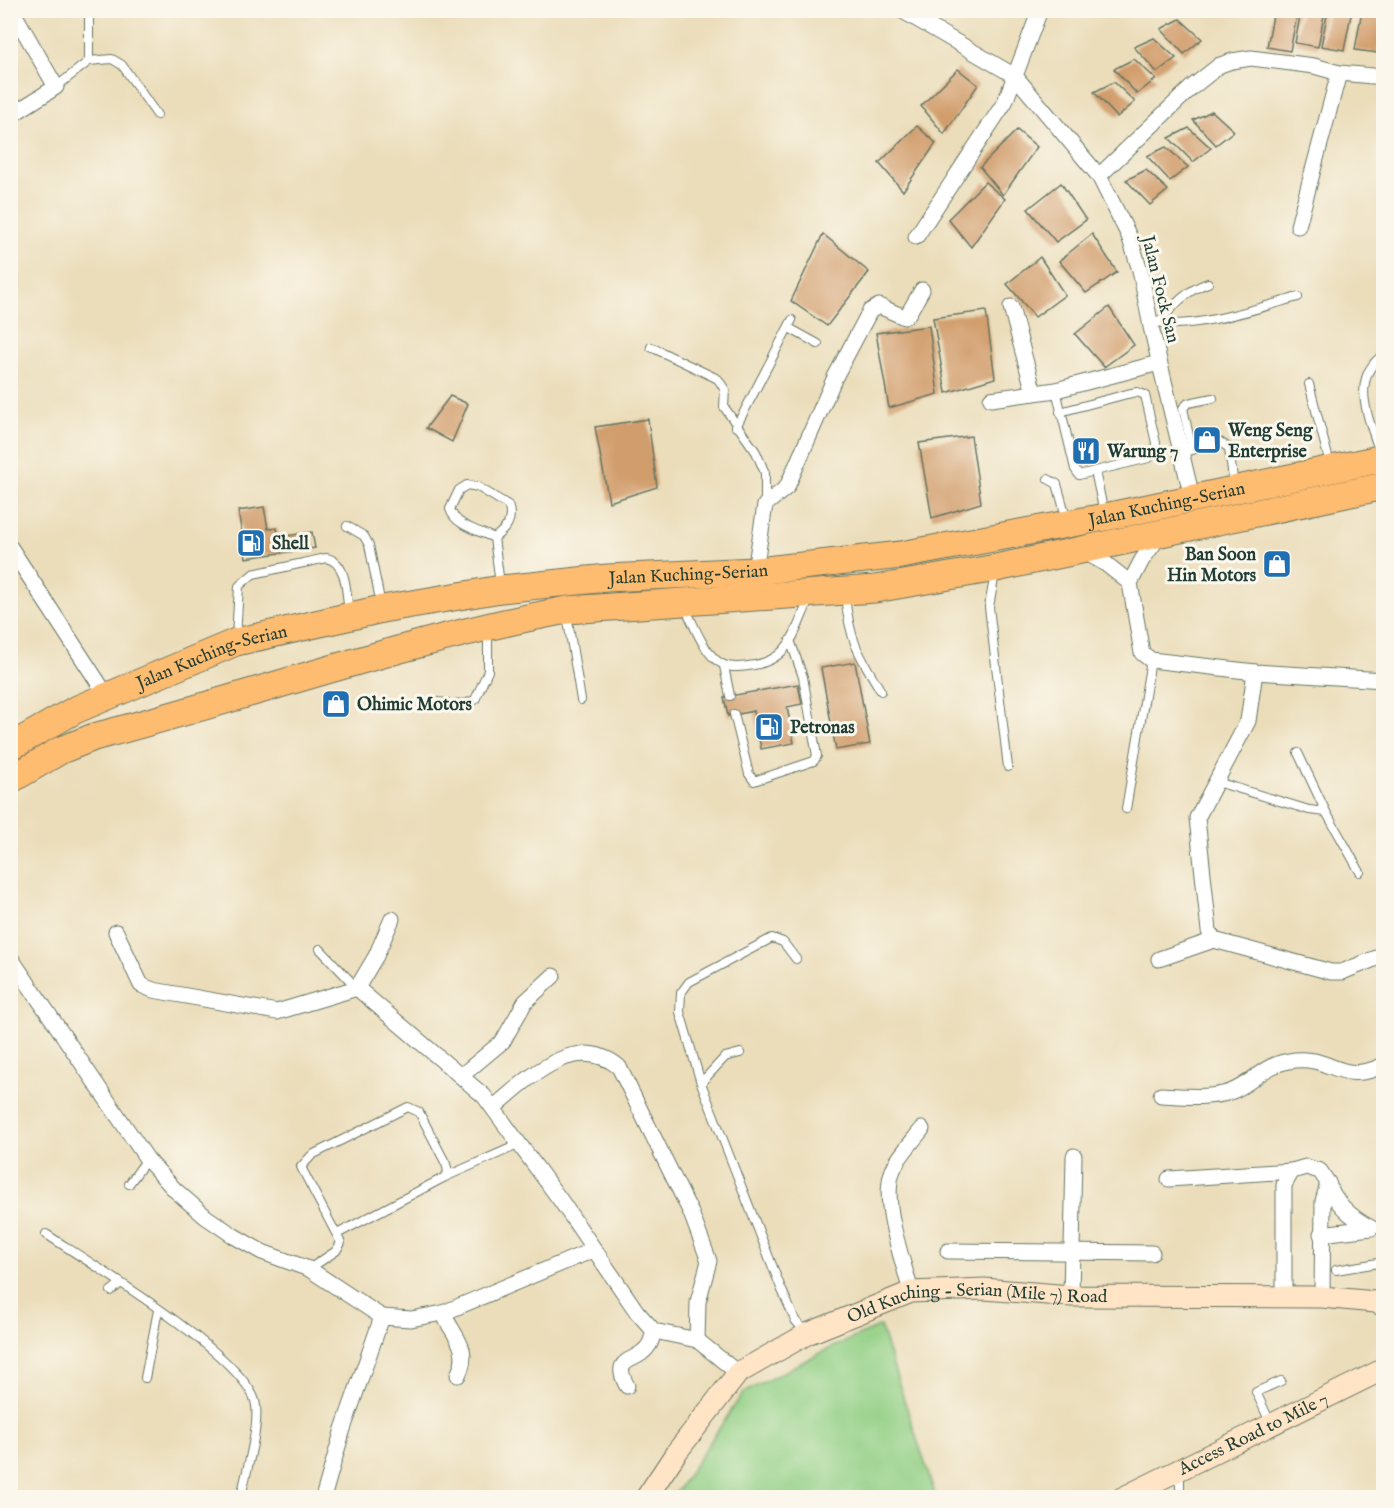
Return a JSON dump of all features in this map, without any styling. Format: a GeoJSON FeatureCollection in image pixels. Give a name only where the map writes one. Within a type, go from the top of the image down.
{"type":"FeatureCollection","features":[{"type":"Feature","properties":{"kind":"highway","name":"Jalan Kuching-Serian"},"geometry":{"type":"LineString","coordinates":[[10,747],[75,710],[236,642],[382,609],[501,590],[664,574],[755,571],[901,555],[1067,525],[1382,458]]}},
{"type":"Feature","properties":{"kind":"highway","name":"Jalan Kuching-Serian"},"geometry":{"type":"LineString","coordinates":[[10,780],[61,750],[94,737],[488,626],[567,610],[875,589],[996,568],[1383,486]]}},
{"type":"Feature","properties":{"kind":"street"},"geometry":{"type":"LineString","coordinates":[[10,116],[56,87],[12,10]]}},
{"type":"Feature","properties":{"kind":"street","name":"Jalan Fock San"},"geometry":{"type":"LineString","coordinates":[[901,10],[1015,76],[1099,176],[1129,236],[1140,270],[1155,324],[1159,363],[1187,451],[1192,497]]}},
{"type":"Feature","properties":{"kind":"street"},"geometry":{"type":"LineString","coordinates":[[916,237],[1005,102],[1040,10]]}},
{"type":"Feature","properties":{"kind":"street"},"geometry":{"type":"LineString","coordinates":[[1099,176],[1191,88],[1220,65],[1251,58],[1314,66],[1339,73],[1383,77]]}},
{"type":"Feature","properties":{"kind":"street"},"geometry":{"type":"LineString","coordinates":[[1298,226],[1339,73]]}},
{"type":"Feature","properties":{"kind":"street"},"geometry":{"type":"LineString","coordinates":[[755,571],[765,505],[787,487],[835,377],[870,311],[879,306],[904,317],[922,290]]}},
{"type":"Feature","properties":{"kind":"street"},"geometry":{"type":"LineString","coordinates":[[1011,307],[1034,393]]}},
{"type":"Feature","properties":{"kind":"street"},"geometry":{"type":"LineString","coordinates":[[990,399],[1056,390],[1159,363]]}},
{"type":"Feature","properties":{"kind":"street"},"geometry":{"type":"LineString","coordinates":[[1162,532],[1142,560],[1130,583],[1142,652],[1151,660],[1255,672],[1383,680]]}},
{"type":"Feature","properties":{"kind":"street"},"geometry":{"type":"LineString","coordinates":[[10,547],[107,696]]}},
{"type":"Feature","properties":{"kind":"street"},"geometry":{"type":"LineString","coordinates":[[1080,550],[1106,564],[1130,583]]}},
{"type":"Feature","properties":{"kind":"street"},"geometry":{"type":"LineString","coordinates":[[1214,940],[1209,932],[1197,819],[1248,721],[1255,672]]}},
{"type":"Feature","properties":{"kind":"street"},"geometry":{"type":"LineString","coordinates":[[116,932],[141,985],[153,990],[277,1012],[357,988],[376,956],[392,919]]}},
{"type":"Feature","properties":{"kind":"street"},"geometry":{"type":"LineString","coordinates":[[1159,958],[1214,940],[1331,972],[1342,972],[1383,955]]}},
{"type":"Feature","properties":{"kind":"street"},"geometry":{"type":"LineString","coordinates":[[10,957],[147,1159],[175,1190],[215,1223],[262,1252],[309,1269],[382,1317],[419,1318],[443,1312],[593,1250]]}},
{"type":"Feature","properties":{"kind":"street"},"geometry":{"type":"LineString","coordinates":[[461,1076],[503,1041],[525,1002],[553,976]]}},
{"type":"Feature","properties":{"kind":"street"},"geometry":{"type":"LineString","coordinates":[[357,988],[494,1107],[637,1312],[654,1331],[697,1340],[738,1373]]}},
{"type":"Feature","properties":{"kind":"street"},"geometry":{"type":"LineString","coordinates":[[494,1107],[549,1065],[577,1054],[591,1053],[607,1057],[619,1067],[691,1213],[709,1261],[698,1302],[697,1340]]}},
{"type":"Feature","properties":{"kind":"street"},"geometry":{"type":"LineString","coordinates":[[1161,1095],[1197,1096],[1228,1092],[1268,1067],[1295,1060],[1316,1061],[1354,1074],[1367,1073],[1383,1065]]}},
{"type":"Feature","properties":{"kind":"street"},"geometry":{"type":"LineString","coordinates":[[911,1292],[890,1206],[890,1180],[900,1158],[922,1129]]}},
{"type":"Feature","properties":{"kind":"street"},"geometry":{"type":"LineString","coordinates":[[1071,1296],[1074,1156]]}},
{"type":"Feature","properties":{"kind":"street"},"geometry":{"type":"LineString","coordinates":[[1169,1179],[1313,1168],[1320,1171],[1332,1194],[1345,1209],[1357,1220],[1377,1228]]}},
{"type":"Feature","properties":{"kind":"street"},"geometry":{"type":"LineString","coordinates":[[1284,1298],[1284,1185],[1292,1171]]}},
{"type":"Feature","properties":{"kind":"street"},"geometry":{"type":"LineString","coordinates":[[1322,1297],[1321,1233],[1323,1201],[1328,1183]]}},
{"type":"Feature","properties":{"kind":"street"},"geometry":{"type":"LineString","coordinates":[[1321,1233],[1377,1228]]}},
{"type":"Feature","properties":{"kind":"street"},"geometry":{"type":"LineString","coordinates":[[948,1251],[1152,1253]]}},
{"type":"Feature","properties":{"kind":"street","name":"Old Kuching - Serian (Mile 7) Road"},"geometry":{"type":"LineString","coordinates":[[646,1497],[689,1435],[738,1373],[807,1335],[911,1292],[984,1288],[1071,1296],[1322,1297],[1375,1302],[1383,1306]]}},
{"type":"Feature","properties":{"kind":"street"},"geometry":{"type":"LineString","coordinates":[[443,1312],[462,1349],[464,1362],[458,1375]]}},
{"type":"Feature","properties":{"kind":"street"},"geometry":{"type":"LineString","coordinates":[[323,1497],[346,1419],[382,1317]]}},
{"type":"Feature","properties":{"kind":"street"},"geometry":{"type":"LineString","coordinates":[[627,1386],[621,1375],[621,1368],[625,1362],[649,1346],[654,1331]]}},
{"type":"Feature","properties":{"kind":"street","name":"Access Road to Mile 7"},"geometry":{"type":"LineString","coordinates":[[1122,1497],[1272,1426],[1383,1369]]}},
{"type":"Feature","properties":{"kind":"lane"},"geometry":{"type":"LineString","coordinates":[[89,14],[89,61]]}},
{"type":"Feature","properties":{"kind":"lane"},"geometry":{"type":"LineString","coordinates":[[56,87],[89,61],[112,59],[122,64],[158,115]]}},
{"type":"Feature","properties":{"kind":"lane"},"geometry":{"type":"LineString","coordinates":[[1155,324],[1177,301],[1197,287],[1208,283]]}},
{"type":"Feature","properties":{"kind":"lane"},"geometry":{"type":"LineString","coordinates":[[1155,324],[1172,326],[1236,314],[1298,297]]}},
{"type":"Feature","properties":{"kind":"lane"},"geometry":{"type":"LineString","coordinates":[[736,427],[791,324],[818,344]]}},
{"type":"Feature","properties":{"kind":"lane"},"geometry":{"type":"LineString","coordinates":[[651,347],[718,379],[725,390],[724,407],[736,427],[756,452],[765,473],[765,505]]}},
{"type":"Feature","properties":{"kind":"lane"},"geometry":{"type":"LineString","coordinates":[[1382,458],[1362,389],[1365,375],[1383,354]]}},
{"type":"Feature","properties":{"kind":"lane"},"geometry":{"type":"LineString","coordinates":[[1309,384],[1331,468]]}},
{"type":"Feature","properties":{"kind":"lane"},"geometry":{"type":"LineString","coordinates":[[1056,390],[1060,412],[1075,470],[1079,475],[1149,458],[1155,453],[1156,443],[1145,395],[1137,392],[1127,394],[1060,412]]}},
{"type":"Feature","properties":{"kind":"lane"},"geometry":{"type":"LineString","coordinates":[[1213,398],[1188,403],[1183,408],[1187,451],[1220,442],[1225,444],[1229,448],[1234,488]]}},
{"type":"Feature","properties":{"kind":"lane"},"geometry":{"type":"LineString","coordinates":[[1095,471],[1105,517]]}},
{"type":"Feature","properties":{"kind":"lane"},"geometry":{"type":"LineString","coordinates":[[1048,479],[1057,484],[1060,490],[1067,525]]}},
{"type":"Feature","properties":{"kind":"lane"},"geometry":{"type":"LineString","coordinates":[[467,485],[478,487],[508,505],[510,520],[504,530],[494,537],[469,527],[452,514],[450,509],[459,490],[467,485]]}},
{"type":"Feature","properties":{"kind":"lane"},"geometry":{"type":"LineString","coordinates":[[346,526],[364,536],[369,545],[382,609]]}},
{"type":"Feature","properties":{"kind":"lane"},"geometry":{"type":"LineString","coordinates":[[494,537],[501,590]]}},
{"type":"Feature","properties":{"kind":"lane"},"geometry":{"type":"LineString","coordinates":[[236,642],[239,586],[253,574],[326,558],[335,560],[341,567],[350,616]]}},
{"type":"Feature","properties":{"kind":"lane"},"geometry":{"type":"LineString","coordinates":[[996,568],[989,607],[1008,767]]}},
{"type":"Feature","properties":{"kind":"lane"},"geometry":{"type":"LineString","coordinates":[[845,591],[853,641],[880,691]]}},
{"type":"Feature","properties":{"kind":"lane"},"geometry":{"type":"LineString","coordinates":[[682,603],[712,657],[723,666],[739,668],[767,664],[780,656],[813,593]]}},
{"type":"Feature","properties":{"kind":"lane"},"geometry":{"type":"LineString","coordinates":[[567,610],[581,700]]}},
{"type":"Feature","properties":{"kind":"lane"},"geometry":{"type":"LineString","coordinates":[[433,702],[465,704],[475,700],[488,671],[488,626]]}},
{"type":"Feature","properties":{"kind":"lane"},"geometry":{"type":"LineString","coordinates":[[734,714],[749,774],[754,781],[814,760],[817,756],[803,677],[790,640]]}},
{"type":"Feature","properties":{"kind":"lane"},"geometry":{"type":"LineString","coordinates":[[1126,809],[1151,660]]}},
{"type":"Feature","properties":{"kind":"lane"},"geometry":{"type":"LineString","coordinates":[[723,666],[730,696]]}},
{"type":"Feature","properties":{"kind":"lane"},"geometry":{"type":"LineString","coordinates":[[1298,753],[1326,812],[1360,872]]}},
{"type":"Feature","properties":{"kind":"lane"},"geometry":{"type":"LineString","coordinates":[[1218,782],[1309,810],[1326,812]]}},
{"type":"Feature","properties":{"kind":"lane"},"geometry":{"type":"LineString","coordinates":[[796,959],[783,942],[772,938],[689,982],[681,993],[680,1012],[701,1083],[781,1288],[795,1320],[807,1335]]}},
{"type":"Feature","properties":{"kind":"lane"},"geometry":{"type":"LineString","coordinates":[[320,949],[357,988]]}},
{"type":"Feature","properties":{"kind":"lane"},"geometry":{"type":"LineString","coordinates":[[701,1083],[725,1058],[740,1053]]}},
{"type":"Feature","properties":{"kind":"lane"},"geometry":{"type":"LineString","coordinates":[[309,1269],[336,1251],[341,1243],[301,1167],[312,1155],[408,1107],[418,1112],[446,1164],[448,1171],[445,1177]]}},
{"type":"Feature","properties":{"kind":"lane"},"geometry":{"type":"LineString","coordinates":[[337,1234],[445,1177],[520,1144]]}},
{"type":"Feature","properties":{"kind":"lane"},"geometry":{"type":"LineString","coordinates":[[129,1184],[147,1159]]}},
{"type":"Feature","properties":{"kind":"lane"},"geometry":{"type":"LineString","coordinates":[[46,1233],[158,1310],[225,1360],[254,1398],[256,1417],[241,1497]]}},
{"type":"Feature","properties":{"kind":"lane"},"geometry":{"type":"LineString","coordinates":[[1336,1270],[1383,1262]]}},
{"type":"Feature","properties":{"kind":"lane"},"geometry":{"type":"LineString","coordinates":[[111,1291],[120,1284]]}},
{"type":"Feature","properties":{"kind":"lane"},"geometry":{"type":"LineString","coordinates":[[145,1378],[158,1310]]}},
{"type":"Feature","properties":{"kind":"lane"},"geometry":{"type":"LineString","coordinates":[[1272,1426],[1256,1392],[1281,1381]]}},
{"type":"Feature","properties":{"kind":"lane"},"geometry":{"type":"LineString","coordinates":[[1180,1468],[1180,1497]]}},
{"type":"Feature","properties":{"kind":"green space"},"geometry":{"type":"Polygon","coordinates":[[[880,1326],[936,1497],[673,1497],[743,1393],[822,1352],[880,1326]]]}},
{"type":"Feature","properties":{"kind":"building"},"geometry":{"type":"Polygon","coordinates":[[[1274,10],[1298,10],[1290,51],[1267,47],[1274,10]]]}},
{"type":"Feature","properties":{"kind":"building"},"geometry":{"type":"Polygon","coordinates":[[[1301,10],[1325,10],[1318,47],[1295,43],[1301,10]]]}},
{"type":"Feature","properties":{"kind":"building"},"geometry":{"type":"Polygon","coordinates":[[[1328,10],[1352,10],[1344,50],[1321,46],[1328,10]]]}},
{"type":"Feature","properties":{"kind":"building"},"geometry":{"type":"Polygon","coordinates":[[[1362,10],[1384,10],[1378,53],[1355,50],[1362,10]]]}},
{"type":"Feature","properties":{"kind":"building"},"geometry":{"type":"Polygon","coordinates":[[[1180,19],[1202,39],[1184,54],[1161,29],[1180,19]]]}},
{"type":"Feature","properties":{"kind":"building"},"geometry":{"type":"Polygon","coordinates":[[[1154,38],[1176,58],[1157,72],[1134,47],[1154,38]]]}},
{"type":"Feature","properties":{"kind":"building"},"geometry":{"type":"Polygon","coordinates":[[[1134,59],[1156,79],[1137,94],[1114,69],[1134,59]]]}},
{"type":"Feature","properties":{"kind":"building"},"geometry":{"type":"Polygon","coordinates":[[[958,69],[978,85],[944,134],[921,106],[958,69]]]}},
{"type":"Feature","properties":{"kind":"building"},"geometry":{"type":"Polygon","coordinates":[[[1114,82],[1135,102],[1117,117],[1094,92],[1114,82]]]}},
{"type":"Feature","properties":{"kind":"building"},"geometry":{"type":"Polygon","coordinates":[[[1212,111],[1234,131],[1216,145],[1193,120],[1212,111]]]}},
{"type":"Feature","properties":{"kind":"building"},"geometry":{"type":"Polygon","coordinates":[[[917,126],[936,143],[903,191],[879,163],[917,126]]]}},
{"type":"Feature","properties":{"kind":"building"},"geometry":{"type":"Polygon","coordinates":[[[1189,128],[1211,148],[1193,162],[1169,138],[1189,128]]]}},
{"type":"Feature","properties":{"kind":"building"},"geometry":{"type":"Polygon","coordinates":[[[1017,130],[1037,147],[1003,195],[980,167],[1017,130]]]}},
{"type":"Feature","properties":{"kind":"building"},"geometry":{"type":"Polygon","coordinates":[[[1166,147],[1188,167],[1170,181],[1147,156],[1166,147]]]}},
{"type":"Feature","properties":{"kind":"building"},"geometry":{"type":"Polygon","coordinates":[[[1146,170],[1168,190],[1150,205],[1126,180],[1146,170]]]}},
{"type":"Feature","properties":{"kind":"building"},"geometry":{"type":"Polygon","coordinates":[[[985,182],[1005,199],[971,247],[948,219],[985,182]]]}},
{"type":"Feature","properties":{"kind":"building"},"geometry":{"type":"Polygon","coordinates":[[[1061,183],[1086,220],[1056,242],[1028,209],[1061,183]]]}},
{"type":"Feature","properties":{"kind":"building"},"geometry":{"type":"Polygon","coordinates":[[[823,234],[869,272],[827,326],[791,301],[823,234]]]}},
{"type":"Feature","properties":{"kind":"building"},"geometry":{"type":"Polygon","coordinates":[[[1092,234],[1117,272],[1086,293],[1059,261],[1092,234]]]}},
{"type":"Feature","properties":{"kind":"building"},"geometry":{"type":"Polygon","coordinates":[[[1040,257],[1065,295],[1035,317],[1007,284],[1040,257]]]}},
{"type":"Feature","properties":{"kind":"building"},"geometry":{"type":"Polygon","coordinates":[[[1109,307],[1134,345],[1104,367],[1075,334],[1109,307]]]}},
{"type":"Feature","properties":{"kind":"building"},"geometry":{"type":"Polygon","coordinates":[[[986,311],[995,378],[946,393],[933,318],[986,311]]]}},
{"type":"Feature","properties":{"kind":"building"},"geometry":{"type":"Polygon","coordinates":[[[929,326],[938,394],[889,408],[876,333],[929,326]]]}},
{"type":"Feature","properties":{"kind":"building"},"geometry":{"type":"Polygon","coordinates":[[[450,396],[468,404],[452,442],[426,428],[450,396]]]}},
{"type":"Feature","properties":{"kind":"building"},"geometry":{"type":"Polygon","coordinates":[[[648,419],[657,487],[609,502],[595,427],[648,419]]]}},
{"type":"Feature","properties":{"kind":"building"},"geometry":{"type":"Polygon","coordinates":[[[971,436],[981,503],[932,518],[919,443],[971,436]]]}},
{"type":"Feature","properties":{"kind":"building"},"geometry":{"type":"Polygon","coordinates":[[[264,507],[268,529],[277,528],[279,537],[312,532],[315,548],[246,558],[238,511],[264,507]]]}},
{"type":"Feature","properties":{"kind":"building"},"geometry":{"type":"Polygon","coordinates":[[[855,662],[870,744],[836,750],[821,668],[855,662]]]}},
{"type":"Feature","properties":{"kind":"building"},"geometry":{"type":"Polygon","coordinates":[[[798,684],[802,704],[787,707],[794,743],[761,749],[754,711],[728,716],[724,697],[798,684]]]}},
{"type":"Feature","properties":{"kind":"place","name":"Weng Seng Enterprise"},"geometry":{"type":"Point","coordinates":[1207,440]}},
{"type":"Feature","properties":{"kind":"place","name":"Warung 7"},"geometry":{"type":"Point","coordinates":[1086,451]}},
{"type":"Feature","properties":{"kind":"place","name":"Shell"},"geometry":{"type":"Point","coordinates":[251,543]}},
{"type":"Feature","properties":{"kind":"place","name":"Ban Soon Hin Motors"},"geometry":{"type":"Point","coordinates":[1277,564]}},
{"type":"Feature","properties":{"kind":"place","name":"Ohimic Motors"},"geometry":{"type":"Point","coordinates":[336,704]}},
{"type":"Feature","properties":{"kind":"place","name":"Petronas"},"geometry":{"type":"Point","coordinates":[769,727]}}]}
